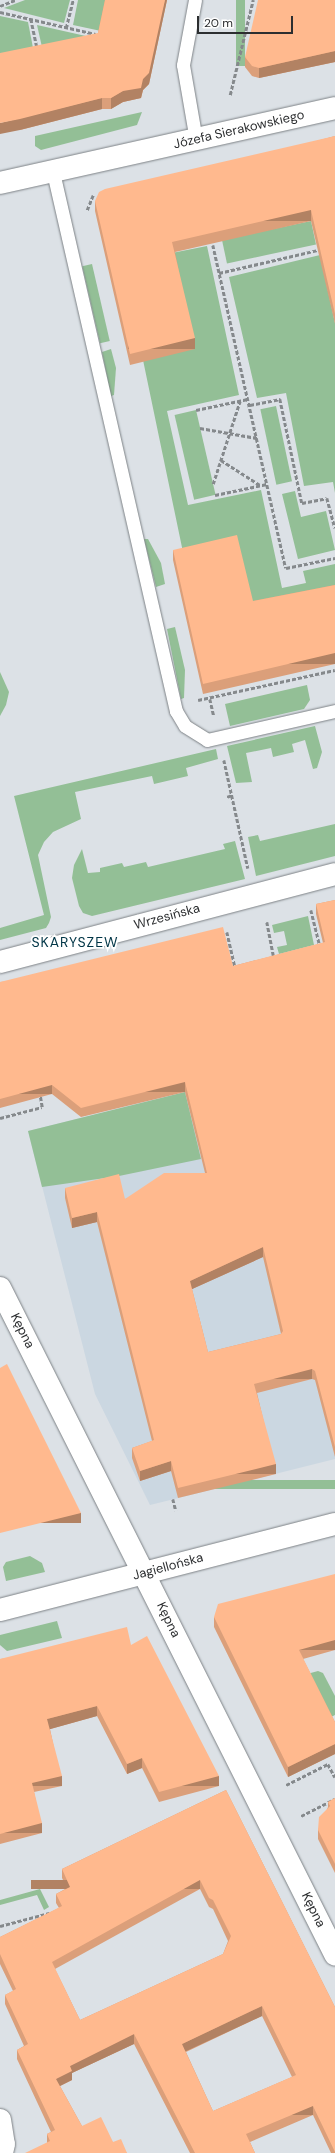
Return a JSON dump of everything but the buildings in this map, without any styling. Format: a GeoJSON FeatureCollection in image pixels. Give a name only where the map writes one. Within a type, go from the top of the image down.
{"type":"FeatureCollection","features":[{"type":"Feature","properties":{"kind":"street","name":"Józefa Sierakowskiego"},"geometry":{"type":"LineString","coordinates":[[0,183],[144,152],[335,108]]}},
{"type":"Feature","properties":{"kind":"street","name":"Wrzesińska"},"geometry":{"type":"LineString","coordinates":[[0,962],[254,894],[335,874]]}},
{"type":"Feature","properties":{"kind":"street","name":"Kępna"},"geometry":{"type":"LineString","coordinates":[[0,1288],[146,1573],[335,1954]]}},
{"type":"Feature","properties":{"kind":"street","name":"Jagiellońska"},"geometry":{"type":"LineString","coordinates":[[0,1610],[335,1524]]}},
{"type":"Feature","properties":{"kind":"lane"},"geometry":{"type":"LineString","coordinates":[[195,0],[183,65],[196,140]]}},
{"type":"Feature","properties":{"kind":"lane"},"geometry":{"type":"LineString","coordinates":[[53,172],[176,711],[184,726],[207,740],[335,711]]}},
{"type":"Feature","properties":{"kind":"path"},"geometry":{"type":"LineString","coordinates":[[0,6],[15,0]]}},
{"type":"Feature","properties":{"kind":"path"},"geometry":{"type":"LineString","coordinates":[[66,28],[73,0]]}},
{"type":"Feature","properties":{"kind":"path"},"geometry":{"type":"LineString","coordinates":[[230,95],[252,0]]}},
{"type":"Feature","properties":{"kind":"path"},"geometry":{"type":"LineString","coordinates":[[0,12],[100,35]]}},
{"type":"Feature","properties":{"kind":"path"},"geometry":{"type":"LineString","coordinates":[[31,19],[38,57]]}},
{"type":"Feature","properties":{"kind":"path"},"geometry":{"type":"LineString","coordinates":[[87,213],[93,194]]}},
{"type":"Feature","properties":{"kind":"path"},"geometry":{"type":"LineString","coordinates":[[213,245],[286,568],[335,558]]}},
{"type":"Feature","properties":{"kind":"path"},"geometry":{"type":"LineString","coordinates":[[219,273],[318,250]]}},
{"type":"Feature","properties":{"kind":"path"},"geometry":{"type":"LineString","coordinates":[[196,410],[248,399]]}},
{"type":"Feature","properties":{"kind":"path"},"geometry":{"type":"LineString","coordinates":[[250,405],[280,399],[302,503],[327,498],[335,528]]}},
{"type":"Feature","properties":{"kind":"path"},"geometry":{"type":"LineString","coordinates":[[213,484],[240,401]]}},
{"type":"Feature","properties":{"kind":"path"},"geometry":{"type":"LineString","coordinates":[[200,428],[257,438]]}},
{"type":"Feature","properties":{"kind":"path"},"geometry":{"type":"LineString","coordinates":[[221,460],[260,486]]}},
{"type":"Feature","properties":{"kind":"path"},"geometry":{"type":"LineString","coordinates":[[215,495],[267,484]]}},
{"type":"Feature","properties":{"kind":"path"},"geometry":{"type":"LineString","coordinates":[[196,694],[198,701],[335,670]]}},
{"type":"Feature","properties":{"kind":"path"},"geometry":{"type":"LineString","coordinates":[[227,797],[232,795],[254,894]]}},
{"type":"Feature","properties":{"kind":"path"},"geometry":{"type":"LineString","coordinates":[[311,910],[321,948],[313,950]]}},
{"type":"Feature","properties":{"kind":"path"},"geometry":{"type":"LineString","coordinates":[[267,922],[274,960]]}},
{"type":"Feature","properties":{"kind":"path"},"geometry":{"type":"LineString","coordinates":[[227,931],[235,969],[242,968]]}},
{"type":"Feature","properties":{"kind":"path"},"geometry":{"type":"LineString","coordinates":[[268,961],[282,958]]}},
{"type":"Feature","properties":{"kind":"path"},"geometry":{"type":"LineString","coordinates":[[0,1118],[42,1107],[40,1093]]}},
{"type":"Feature","properties":{"kind":"path"},"geometry":{"type":"LineString","coordinates":[[173,1499],[176,1511]]}},
{"type":"Feature","properties":{"kind":"path"},"geometry":{"type":"LineString","coordinates":[[286,1785],[328,1764],[335,1776]]}},
{"type":"Feature","properties":{"kind":"path"},"geometry":{"type":"LineString","coordinates":[[301,1816],[335,1799]]}},
{"type":"Feature","properties":{"kind":"path"},"geometry":{"type":"LineString","coordinates":[[0,1926],[56,1911]]}},
{"type":"Feature","properties":{"kind":"path"},"geometry":{"type":"LineString","coordinates":[[46,1914],[48,1920]]}},
{"type":"Feature","properties":{"kind":"shaded area"},"geometry":{"type":"Polygon","coordinates":[[[335,1060],[335,1459],[150,1505],[95,1394],[28,1131],[185,1092],[187,1097],[335,1060]]]}},
{"type":"Feature","properties":{"kind":"green space"},"geometry":{"type":"Polygon","coordinates":[[[25,0],[70,0],[64,23],[4,8],[25,0]]]}},
{"type":"Feature","properties":{"kind":"green space"},"geometry":{"type":"Polygon","coordinates":[[[78,0],[107,0],[101,31],[73,25],[78,0]]]}},
{"type":"Feature","properties":{"kind":"green space"},"geometry":{"type":"Polygon","coordinates":[[[236,0],[245,0],[245,66],[236,66],[236,0]]]}},
{"type":"Feature","properties":{"kind":"green space"},"geometry":{"type":"Polygon","coordinates":[[[0,16],[28,22],[34,53],[0,55],[0,16]]]}},
{"type":"Feature","properties":{"kind":"green space"},"geometry":{"type":"Polygon","coordinates":[[[37,25],[99,39],[44,56],[37,25]]]}},
{"type":"Feature","properties":{"kind":"green space"},"geometry":{"type":"Polygon","coordinates":[[[142,112],[137,125],[41,150],[35,146],[35,136],[142,112]]]}},
{"type":"Feature","properties":{"kind":"green space"},"geometry":{"type":"Polygon","coordinates":[[[311,221],[316,244],[227,263],[222,240],[311,221]]]}},
{"type":"Feature","properties":{"kind":"green space"},"geometry":{"type":"Polygon","coordinates":[[[207,246],[239,395],[167,411],[188,505],[261,490],[282,588],[306,583],[303,571],[335,564],[335,595],[253,611],[184,557],[143,360],[172,253],[207,246]]]}},
{"type":"Feature","properties":{"kind":"green space"},"geometry":{"type":"Polygon","coordinates":[[[320,255],[335,323],[335,493],[333,482],[304,486],[286,393],[257,398],[229,277],[320,255]]]}},
{"type":"Feature","properties":{"kind":"green space"},"geometry":{"type":"Polygon","coordinates":[[[92,264],[110,341],[100,343],[82,266],[92,264]]]}},
{"type":"Feature","properties":{"kind":"green space"},"geometry":{"type":"Polygon","coordinates":[[[111,349],[116,368],[114,395],[111,396],[102,352],[111,349]]]}},
{"type":"Feature","properties":{"kind":"green space"},"geometry":{"type":"Polygon","coordinates":[[[276,406],[292,481],[276,485],[260,409],[276,406]]]}},
{"type":"Feature","properties":{"kind":"green space"},"geometry":{"type":"Polygon","coordinates":[[[196,410],[216,495],[194,500],[175,415],[196,410]]]}},
{"type":"Feature","properties":{"kind":"green space"},"geometry":{"type":"Polygon","coordinates":[[[295,491],[301,517],[326,511],[335,550],[298,559],[282,494],[295,491]]]}},
{"type":"Feature","properties":{"kind":"green space"},"geometry":{"type":"Polygon","coordinates":[[[144,539],[148,539],[161,563],[165,584],[156,587],[144,539]]]}},
{"type":"Feature","properties":{"kind":"green space"},"geometry":{"type":"Polygon","coordinates":[[[175,627],[185,670],[184,698],[181,699],[167,629],[175,627]]]}},
{"type":"Feature","properties":{"kind":"green space"},"geometry":{"type":"Polygon","coordinates":[[[0,672],[9,692],[6,705],[0,716],[0,672]]]}},
{"type":"Feature","properties":{"kind":"green space"},"geometry":{"type":"Polygon","coordinates":[[[307,685],[310,700],[304,709],[230,726],[225,704],[307,685]]]}},
{"type":"Feature","properties":{"kind":"green space"},"geometry":{"type":"Polygon","coordinates":[[[315,726],[322,752],[317,768],[313,769],[305,740],[292,744],[294,752],[273,757],[271,748],[246,753],[252,782],[236,783],[227,746],[315,726]]]}},
{"type":"Feature","properties":{"kind":"green space"},"geometry":{"type":"Polygon","coordinates":[[[216,749],[218,759],[186,768],[188,776],[154,784],[152,776],[75,792],[81,819],[53,832],[44,842],[38,855],[51,917],[49,923],[46,928],[0,940],[0,928],[44,915],[14,796],[216,749]]]}},
{"type":"Feature","properties":{"kind":"green space"},"geometry":{"type":"Polygon","coordinates":[[[335,824],[335,856],[256,876],[248,837],[258,835],[260,841],[335,824]]]}},
{"type":"Feature","properties":{"kind":"green space"},"geometry":{"type":"Polygon","coordinates":[[[235,841],[245,879],[92,916],[83,913],[79,906],[72,878],[74,865],[82,849],[88,873],[100,872],[100,868],[122,863],[124,867],[146,862],[148,867],[225,849],[223,844],[235,841]]]}},
{"type":"Feature","properties":{"kind":"green space"},"geometry":{"type":"Polygon","coordinates":[[[308,916],[314,945],[279,954],[277,947],[287,945],[284,931],[274,933],[272,925],[308,916]]]}},
{"type":"Feature","properties":{"kind":"green space"},"geometry":{"type":"Polygon","coordinates":[[[185,1092],[201,1159],[119,1176],[42,1187],[28,1131],[185,1092]]]}},
{"type":"Feature","properties":{"kind":"green space"},"geometry":{"type":"Polygon","coordinates":[[[215,1480],[335,1480],[335,1489],[215,1489],[215,1480]]]}},
{"type":"Feature","properties":{"kind":"green space"},"geometry":{"type":"Polygon","coordinates":[[[30,1556],[42,1563],[45,1572],[6,1581],[3,1567],[6,1562],[30,1556]]]}},
{"type":"Feature","properties":{"kind":"green space"},"geometry":{"type":"Polygon","coordinates":[[[57,1621],[62,1638],[7,1651],[0,1645],[0,1635],[57,1621]]]}},
{"type":"Feature","properties":{"kind":"green space"},"geometry":{"type":"Polygon","coordinates":[[[318,1671],[323,1673],[335,1696],[335,1715],[329,1718],[307,1674],[318,1671]]]}},
{"type":"Feature","properties":{"kind":"green space"},"geometry":{"type":"Polygon","coordinates":[[[40,1889],[49,1907],[44,1910],[37,1895],[0,1905],[0,1900],[40,1889]]]}},
{"type":"Feature","properties":{"kind":"district","name":"SKARYSZEW"},"geometry":{"type":"Point","coordinates":[75,942]}}]}
